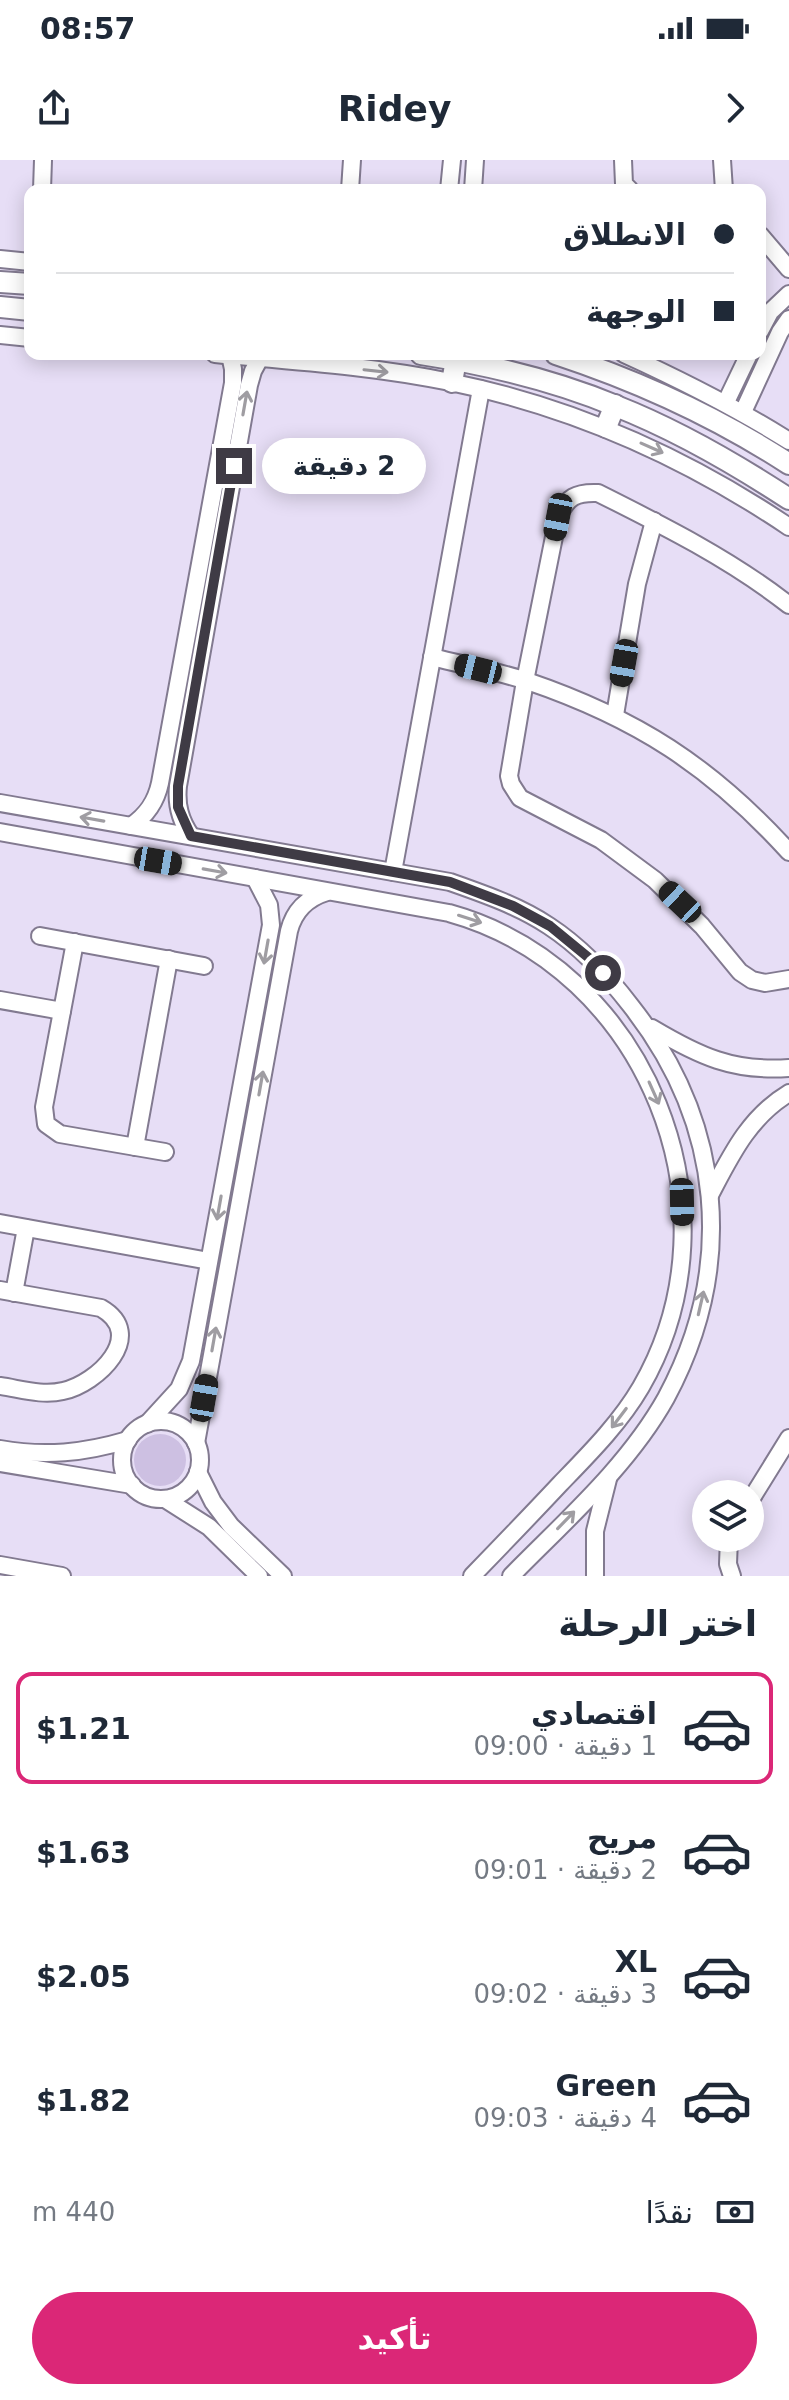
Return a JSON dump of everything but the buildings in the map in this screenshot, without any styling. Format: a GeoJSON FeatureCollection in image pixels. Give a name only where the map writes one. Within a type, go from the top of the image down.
{"type":"FeatureCollection","features":[{"type":"Feature","properties":{"kind":"main road"},"geometry":{"type":"LineString","coordinates":[[0,282],[24,284]]}},
{"type":"Feature","properties":{"kind":"main road"},"geometry":{"type":"LineString","coordinates":[[0,307],[24,309]]}},
{"type":"Feature","properties":{"kind":"main road"},"geometry":{"type":"LineString","coordinates":[[452,382],[456,360],[615,405],[712,452],[789,499]]}},
{"type":"Feature","properties":{"kind":"main road"},"geometry":{"type":"LineString","coordinates":[[539,381],[545,360]]}},
{"type":"Feature","properties":{"kind":"main road"},"geometry":{"type":"LineString","coordinates":[[573,360],[779,442],[789,464]]}},
{"type":"Feature","properties":{"kind":"main road"},"geometry":{"type":"LineString","coordinates":[[606,427],[615,405]]}},
{"type":"Feature","properties":{"kind":"street"},"geometry":{"type":"LineString","coordinates":[[42,184],[43,160]]}},
{"type":"Feature","properties":{"kind":"street"},"geometry":{"type":"LineString","coordinates":[[350,184],[352,160]]}},
{"type":"Feature","properties":{"kind":"street"},"geometry":{"type":"LineString","coordinates":[[450,184],[452,160]]}},
{"type":"Feature","properties":{"kind":"street"},"geometry":{"type":"LineString","coordinates":[[473,184],[475,160]]}},
{"type":"Feature","properties":{"kind":"street"},"geometry":{"type":"LineString","coordinates":[[623,160],[624,184]]}},
{"type":"Feature","properties":{"kind":"street"},"geometry":{"type":"LineString","coordinates":[[722,160],[724,184]]}},
{"type":"Feature","properties":{"kind":"street"},"geometry":{"type":"LineString","coordinates":[[766,242],[789,269]]}},
{"type":"Feature","properties":{"kind":"street"},"geometry":{"type":"LineString","coordinates":[[0,259],[24,261]]}},
{"type":"Feature","properties":{"kind":"street"},"geometry":{"type":"LineString","coordinates":[[766,320],[789,294]]}},
{"type":"Feature","properties":{"kind":"street"},"geometry":{"type":"LineString","coordinates":[[743,412],[789,319]]}},
{"type":"Feature","properties":{"kind":"street"},"geometry":{"type":"LineString","coordinates":[[0,335],[24,337]]}},
{"type":"Feature","properties":{"kind":"street"},"geometry":{"type":"LineString","coordinates":[[131,826],[154,803],[160,783],[233,383],[233,369],[226,360]]}},
{"type":"Feature","properties":{"kind":"street"},"geometry":{"type":"LineString","coordinates":[[191,836],[178,807],[178,786],[245,403],[250,378],[259,360]]}},
{"type":"Feature","properties":{"kind":"street"},"geometry":{"type":"LineString","coordinates":[[278,360],[405,374],[452,382],[535,403],[606,427],[676,459],[744,496],[789,527]]}},
{"type":"Feature","properties":{"kind":"street"},"geometry":{"type":"LineString","coordinates":[[638,360],[726,402],[779,442]]}},
{"type":"Feature","properties":{"kind":"street"},"geometry":{"type":"LineString","coordinates":[[726,402],[746,360]]}},
{"type":"Feature","properties":{"kind":"street"},"geometry":{"type":"LineString","coordinates":[[393,872],[481,389]]}},
{"type":"Feature","properties":{"kind":"street"},"geometry":{"type":"LineString","coordinates":[[789,605],[710,551],[598,493],[583,492],[572,497],[558,517],[509,776],[520,798],[582,829],[646,873],[695,918],[740,972],[752,980],[765,983],[789,979]]}},
{"type":"Feature","properties":{"kind":"street"},"geometry":{"type":"LineString","coordinates":[[615,715],[637,584],[654,521]]}},
{"type":"Feature","properties":{"kind":"street"},"geometry":{"type":"LineString","coordinates":[[432,657],[525,681],[615,715],[697,766],[736,797],[789,852]]}},
{"type":"Feature","properties":{"kind":"street"},"geometry":{"type":"LineString","coordinates":[[0,803],[450,882],[513,906],[550,926],[589,958],[646,1025],[678,1078],[699,1135],[709,1196],[709,1254],[700,1310],[687,1352],[665,1400],[639,1438],[610,1474],[511,1576]]}},
{"type":"Feature","properties":{"kind":"street"},"geometry":{"type":"LineString","coordinates":[[36,839],[39,810]]}},
{"type":"Feature","properties":{"kind":"street"},"geometry":{"type":"LineString","coordinates":[[0,832],[472,919],[534,950],[570,979],[614,1026],[638,1061],[661,1109],[678,1171],[683,1234],[680,1266],[666,1329],[641,1387],[598,1445],[472,1576]]}},
{"type":"Feature","properties":{"kind":"street"},"geometry":{"type":"LineString","coordinates":[[132,1485],[123,1463],[123,1451],[128,1440],[172,1397],[184,1380],[191,1361],[271,925],[269,905],[255,878]]}},
{"type":"Feature","properties":{"kind":"street"},"geometry":{"type":"LineString","coordinates":[[196,1443],[291,924],[305,904],[329,891]]}},
{"type":"Feature","properties":{"kind":"street"},"geometry":{"type":"LineString","coordinates":[[40,936],[204,966]]}},
{"type":"Feature","properties":{"kind":"street"},"geometry":{"type":"LineString","coordinates":[[75,942],[44,1107],[46,1124],[60,1134],[165,1152]]}},
{"type":"Feature","properties":{"kind":"street"},"geometry":{"type":"LineString","coordinates":[[570,979],[589,958]]}},
{"type":"Feature","properties":{"kind":"street"},"geometry":{"type":"LineString","coordinates":[[135,1147],[169,959]]}},
{"type":"Feature","properties":{"kind":"street"},"geometry":{"type":"LineString","coordinates":[[0,1000],[62,1011]]}},
{"type":"Feature","properties":{"kind":"street"},"geometry":{"type":"LineString","coordinates":[[253,1025],[271,1029]]}},
{"type":"Feature","properties":{"kind":"street"},"geometry":{"type":"LineString","coordinates":[[646,1025],[711,1060],[737,1067],[787,1073]]}},
{"type":"Feature","properties":{"kind":"street"},"geometry":{"type":"LineString","coordinates":[[709,1196],[750,1127],[789,1093]]}},
{"type":"Feature","properties":{"kind":"street"},"geometry":{"type":"LineString","coordinates":[[0,1223],[209,1261]]}},
{"type":"Feature","properties":{"kind":"street"},"geometry":{"type":"LineString","coordinates":[[0,1386],[49,1393],[75,1388],[107,1366],[119,1340],[116,1323],[101,1308],[7,1292],[26,1228]]}},
{"type":"Feature","properties":{"kind":"street"},"geometry":{"type":"LineString","coordinates":[[201,1304],[220,1308]]}},
{"type":"Feature","properties":{"kind":"street"},"geometry":{"type":"LineString","coordinates":[[641,1387],[665,1400]]}},
{"type":"Feature","properties":{"kind":"street"},"geometry":{"type":"LineString","coordinates":[[147,1424],[156,1421],[175,1424],[191,1435],[196,1443],[200,1462],[198,1472],[182,1493],[165,1499]]}},
{"type":"Feature","properties":{"kind":"street"},"geometry":{"type":"LineString","coordinates":[[763,1480],[789,1438]]}},
{"type":"Feature","properties":{"kind":"street"},"geometry":{"type":"LineString","coordinates":[[0,1449],[58,1454],[88,1451],[128,1440]]}},
{"type":"Feature","properties":{"kind":"street"},"geometry":{"type":"LineString","coordinates":[[0,1463],[132,1485],[147,1496],[165,1499],[209,1527],[259,1576]]}},
{"type":"Feature","properties":{"kind":"street"},"geometry":{"type":"LineString","coordinates":[[198,1472],[223,1517],[283,1576]]}},
{"type":"Feature","properties":{"kind":"street"},"geometry":{"type":"LineString","coordinates":[[595,1576],[595,1531],[610,1474]]}},
{"type":"Feature","properties":{"kind":"street"},"geometry":{"type":"LineString","coordinates":[[728,1552],[732,1576]]}},
{"type":"Feature","properties":{"kind":"street"},"geometry":{"type":"LineString","coordinates":[[0,1565],[62,1576]]}},
{"type":"Feature","properties":{"kind":"shaded area"},"geometry":{"type":"Polygon","coordinates":[[[160,1434],[178,1442],[186,1460],[178,1478],[160,1486],[142,1478],[134,1460],[142,1442],[160,1434]]]}},
{"type":"Feature","properties":{"kind":"route"},"geometry":{"type":"LineString","coordinates":[[234,466],[178,786],[178,807],[191,836],[450,882],[513,906],[550,926],[603,973]]}}]}
